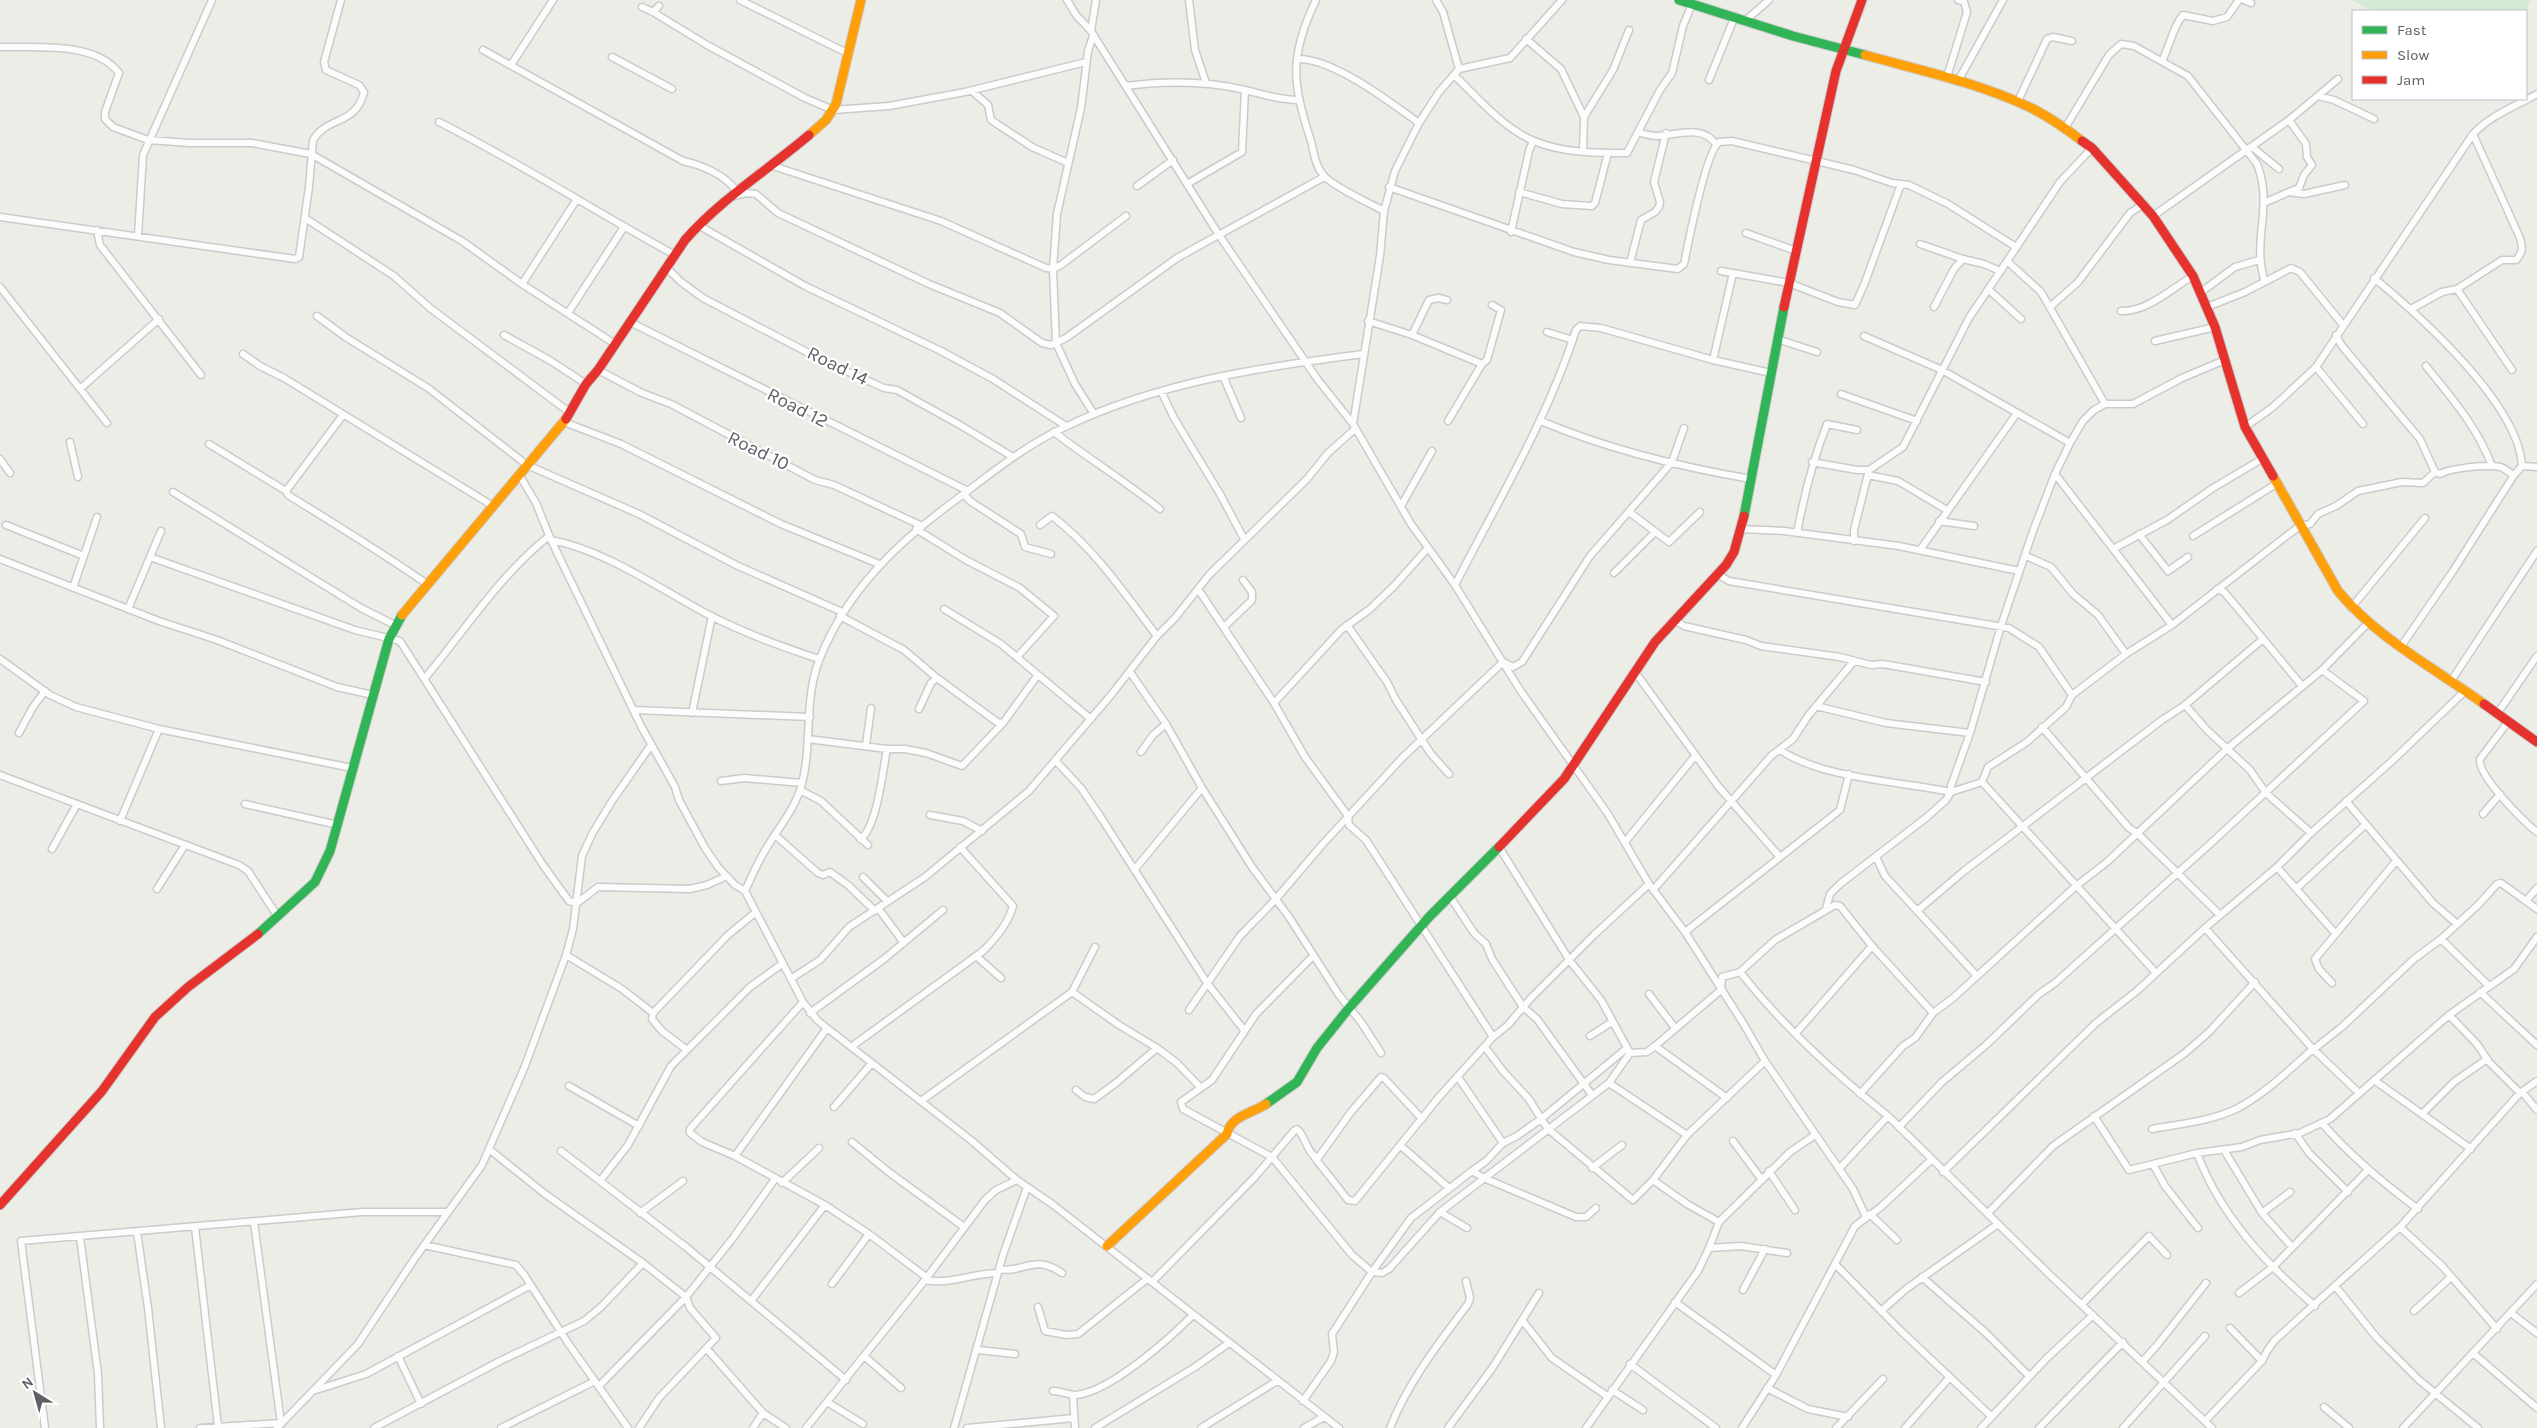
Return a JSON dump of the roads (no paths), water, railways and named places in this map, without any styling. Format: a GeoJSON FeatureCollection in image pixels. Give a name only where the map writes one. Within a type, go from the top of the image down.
{"type":"FeatureCollection","features":[{"type":"Feature","properties":{"kind":"street"},"geometry":{"type":"LineString","coordinates":[[138,236],[141,167],[148,140],[212,0]]}},
{"type":"Feature","properties":{"kind":"street"},"geometry":{"type":"LineString","coordinates":[[0,217],[296,259],[299,257],[305,218],[313,140],[321,129],[355,113],[364,92],[359,85],[326,70],[324,62],[341,0]]}},
{"type":"Feature","properties":{"kind":"street"},"geometry":{"type":"LineString","coordinates":[[511,65],[554,0]]}},
{"type":"Feature","properties":{"kind":"street"},"geometry":{"type":"LineString","coordinates":[[740,0],[849,54]]}},
{"type":"Feature","properties":{"kind":"street"},"geometry":{"type":"LineString","coordinates":[[1067,0],[1092,34],[1174,160],[1186,184],[1219,235],[1305,360],[1354,426],[1428,549],[1455,585],[1503,662],[1573,763],[1625,842],[1651,887],[1684,932],[1765,1061],[1853,1189],[1868,1216],[1897,1240]]}},
{"type":"Feature","properties":{"kind":"street"},"geometry":{"type":"LineString","coordinates":[[1094,414],[1075,384],[1056,343],[1053,269],[1057,214],[1080,108],[1096,0]]}},
{"type":"Feature","properties":{"kind":"street"},"geometry":{"type":"LineString","coordinates":[[1189,0],[1195,50],[1206,83]]}},
{"type":"Feature","properties":{"kind":"street"},"geometry":{"type":"LineString","coordinates":[[1316,0],[1300,36],[1297,59],[1298,100],[1315,162],[1324,177],[1384,211]]}},
{"type":"Feature","properties":{"kind":"street"},"geometry":{"type":"LineString","coordinates":[[1436,0],[1443,12],[1459,69]]}},
{"type":"Feature","properties":{"kind":"street"},"geometry":{"type":"LineString","coordinates":[[792,978],[820,960],[844,931],[918,882],[1030,791],[1198,589],[1244,539],[1307,479],[1328,452],[1354,426],[1368,321],[1380,256],[1384,211],[1389,187],[1395,171],[1419,123],[1439,92],[1459,69],[1510,58],[1562,0]]}},
{"type":"Feature","properties":{"kind":"street"},"geometry":{"type":"LineString","coordinates":[[1678,0],[1958,81],[2018,101],[2065,128],[2092,148],[2153,216],[2193,276],[2215,327],[2245,427],[2338,591],[2351,608],[2400,648],[2537,742]]}},
{"type":"Feature","properties":{"kind":"street"},"geometry":{"type":"LineString","coordinates":[[1746,20],[1769,0]]}},
{"type":"Feature","properties":{"kind":"street"},"geometry":{"type":"LineString","coordinates":[[1107,1246],[1227,1134],[1228,1128],[1241,1116],[1259,1109],[1297,1082],[1326,1035],[1349,1008],[1421,927],[1451,898],[1466,879],[1555,789],[1655,642],[1717,574],[1734,552],[1752,479],[1771,373],[1816,160],[1843,48],[1862,0]]}},
{"type":"Feature","properties":{"kind":"street"},"geometry":{"type":"LineString","coordinates":[[1947,78],[1967,12],[1964,2],[1958,0]]}},
{"type":"Feature","properties":{"kind":"street"},"geometry":{"type":"LineString","coordinates":[[1958,81],[2004,0]]}},
{"type":"Feature","properties":{"kind":"street"},"geometry":{"type":"LineString","coordinates":[[2162,61],[2171,44],[2176,24],[2183,15],[2213,22],[2227,17],[2239,0]]}},
{"type":"Feature","properties":{"kind":"street"},"geometry":{"type":"LineString","coordinates":[[2244,0],[2251,3]]}},
{"type":"Feature","properties":{"kind":"street"},"geometry":{"type":"LineString","coordinates":[[0,1205],[102,1091],[155,1017],[188,986],[223,962],[278,917],[315,882],[330,851],[373,696],[396,625],[427,584],[564,422],[586,384],[598,370],[675,255],[698,225],[751,180],[773,166],[812,134],[833,110],[849,54],[860,1]]}},
{"type":"Feature","properties":{"kind":"street"},"geometry":{"type":"LineString","coordinates":[[1454,75],[1476,99],[1534,141],[1583,151],[1629,152],[1660,90],[1672,73],[1683,26],[1692,4]]}},
{"type":"Feature","properties":{"kind":"street"},"geometry":{"type":"LineString","coordinates":[[653,12],[658,6]]}},
{"type":"Feature","properties":{"kind":"street"},"geometry":{"type":"LineString","coordinates":[[642,7],[805,98],[833,110],[889,106],[972,91],[1086,62]]}},
{"type":"Feature","properties":{"kind":"street"},"geometry":{"type":"LineString","coordinates":[[1710,80],[1735,16]]}},
{"type":"Feature","properties":{"kind":"street"},"geometry":{"type":"LineString","coordinates":[[1584,117],[1613,70],[1629,30]]}},
{"type":"Feature","properties":{"kind":"street"},"geometry":{"type":"LineString","coordinates":[[2018,101],[2046,39],[2053,37],[2072,41]]}},
{"type":"Feature","properties":{"kind":"street"},"geometry":{"type":"LineString","coordinates":[[1526,39],[1561,70],[1584,117],[1583,151]]}},
{"type":"Feature","properties":{"kind":"street"},"geometry":{"type":"LineString","coordinates":[[2065,128],[2114,48],[2127,43],[2188,76],[2197,85],[2246,152],[2257,164],[2260,171],[2266,202],[2259,260],[2265,282]]}},
{"type":"Feature","properties":{"kind":"street"},"geometry":{"type":"LineString","coordinates":[[0,47],[78,50],[101,57],[119,73],[104,120],[113,127],[148,140],[190,144],[252,143],[311,154],[462,241],[522,284],[615,344]]}},
{"type":"Feature","properties":{"kind":"street"},"geometry":{"type":"LineString","coordinates":[[483,50],[683,161],[711,171],[729,182],[735,194]]}},
{"type":"Feature","properties":{"kind":"street"},"geometry":{"type":"LineString","coordinates":[[612,56],[672,89]]}},
{"type":"Feature","properties":{"kind":"street"},"geometry":{"type":"LineString","coordinates":[[1297,59],[1308,59],[1352,79],[1419,123]]}},
{"type":"Feature","properties":{"kind":"street"},"geometry":{"type":"LineString","coordinates":[[2153,216],[2246,152],[2289,120],[2338,79]]}},
{"type":"Feature","properties":{"kind":"street"},"geometry":{"type":"LineString","coordinates":[[1126,86],[1156,82],[1206,83],[1286,100],[1298,100]]}},
{"type":"Feature","properties":{"kind":"street"},"geometry":{"type":"LineString","coordinates":[[1186,184],[1242,152],[1245,90]]}},
{"type":"Feature","properties":{"kind":"street"},"geometry":{"type":"LineString","coordinates":[[972,91],[988,105],[991,120],[1032,147],[1068,163]]}},
{"type":"Feature","properties":{"kind":"street"},"geometry":{"type":"LineString","coordinates":[[2318,96],[2334,100],[2374,119]]}},
{"type":"Feature","properties":{"kind":"street"},"geometry":{"type":"LineString","coordinates":[[2245,427],[2273,407],[2316,368],[2374,278],[2472,134],[2495,115],[2525,100]]}},
{"type":"Feature","properties":{"kind":"street"},"geometry":{"type":"LineString","coordinates":[[2266,202],[2299,188],[2304,175],[2312,165],[2306,154],[2306,144],[2289,120]]}},
{"type":"Feature","properties":{"kind":"street"},"geometry":{"type":"LineString","coordinates":[[439,122],[506,156],[624,227],[675,255]]}},
{"type":"Feature","properties":{"kind":"street"},"geometry":{"type":"LineString","coordinates":[[1638,132],[1658,136],[1666,133],[1700,133],[1716,144]]}},
{"type":"Feature","properties":{"kind":"street"},"geometry":{"type":"LineString","coordinates":[[1630,263],[1641,220],[1655,212],[1660,202],[1654,182],[1666,133]]}},
{"type":"Feature","properties":{"kind":"street"},"geometry":{"type":"LineString","coordinates":[[2411,309],[2442,292],[2458,289],[2502,260],[2516,260],[2523,249],[2520,238],[2472,134]]}},
{"type":"Feature","properties":{"kind":"street"},"geometry":{"type":"LineString","coordinates":[[1389,187],[1511,232],[1574,252],[1630,263],[1678,269],[1684,264],[1705,172],[1716,144],[1724,140],[1816,160],[1901,184],[1948,204],[2016,247]]}},
{"type":"Feature","properties":{"kind":"street"},"geometry":{"type":"LineString","coordinates":[[1511,232],[1519,192],[1534,141]]}},
{"type":"Feature","properties":{"kind":"street"},"geometry":{"type":"LineString","coordinates":[[2252,147],[2279,168]]}},
{"type":"Feature","properties":{"kind":"street"},"geometry":{"type":"LineString","coordinates":[[1854,541],[1854,530],[1868,472],[1903,447],[1969,318],[2060,182],[2092,148]]}},
{"type":"Feature","properties":{"kind":"street"},"geometry":{"type":"LineString","coordinates":[[1519,192],[1547,200],[1588,207],[1595,203],[1608,153]]}},
{"type":"Feature","properties":{"kind":"street"},"geometry":{"type":"LineString","coordinates":[[1137,186],[1174,160]]}},
{"type":"Feature","properties":{"kind":"street"},"geometry":{"type":"LineString","coordinates":[[773,166],[941,221],[1046,268],[1053,269],[1126,216]]}},
{"type":"Feature","properties":{"kind":"street"},"geometry":{"type":"LineString","coordinates":[[735,194],[756,194],[778,213],[822,235],[1000,314],[1047,345],[1056,343],[1177,258],[1324,177]]}},
{"type":"Feature","properties":{"kind":"street"},"geometry":{"type":"LineString","coordinates":[[1721,271],[1789,284],[1850,306],[1857,304],[1901,184]]}},
{"type":"Feature","properties":{"kind":"street"},"geometry":{"type":"LineString","coordinates":[[2289,192],[2304,194],[2345,184]]}},
{"type":"Feature","properties":{"kind":"street"},"geometry":{"type":"LineString","coordinates":[[522,284],[577,199]]}},
{"type":"Feature","properties":{"kind":"street"},"geometry":{"type":"LineString","coordinates":[[2050,307],[2078,282],[2130,213],[2142,205]]}},
{"type":"Feature","properties":{"kind":"street"},"geometry":{"type":"LineString","coordinates":[[305,218],[394,276],[430,308],[569,412]]}},
{"type":"Feature","properties":{"kind":"street"},"geometry":{"type":"LineString","coordinates":[[698,225],[805,286],[941,351],[993,379],[1066,426]]}},
{"type":"Feature","properties":{"kind":"street"},"geometry":{"type":"LineString","coordinates":[[568,313],[624,227]]}},
{"type":"Feature","properties":{"kind":"street"},"geometry":{"type":"LineString","coordinates":[[97,230],[100,245],[201,375]]}},
{"type":"Feature","properties":{"kind":"street"},"geometry":{"type":"LineString","coordinates":[[1746,233],[1796,251]]}},
{"type":"Feature","properties":{"kind":"street"},"geometry":{"type":"LineString","coordinates":[[1920,244],[1984,264],[2000,271]]}},
{"type":"Feature","properties":{"kind":"street"},"geometry":{"type":"LineString","coordinates":[[1934,307],[1954,269],[1963,259]]}},
{"type":"Feature","properties":{"kind":"street"},"geometry":{"type":"LineString","coordinates":[[2201,292],[2235,267],[2259,260]]}},
{"type":"Feature","properties":{"kind":"street"},"geometry":{"type":"LineString","coordinates":[[2007,261],[2041,292],[2105,404]]}},
{"type":"Feature","properties":{"kind":"street","name":"Road 14"},"geometry":{"type":"LineString","coordinates":[[667,268],[681,282],[704,298],[824,361],[884,388],[897,390],[1013,457]]}},
{"type":"Feature","properties":{"kind":"street"},"geometry":{"type":"LineString","coordinates":[[2207,306],[2265,282],[2287,268],[2295,268],[2343,325]]}},
{"type":"Feature","properties":{"kind":"street"},"geometry":{"type":"LineString","coordinates":[[1713,360],[1733,273]]}},
{"type":"Feature","properties":{"kind":"street"},"geometry":{"type":"LineString","coordinates":[[2121,311],[2130,311],[2143,307],[2193,276]]}},
{"type":"Feature","properties":{"kind":"street"},"geometry":{"type":"LineString","coordinates":[[2374,278],[2411,309],[2465,365],[2492,398],[2514,434],[2519,447],[2522,466]]}},
{"type":"Feature","properties":{"kind":"street"},"geometry":{"type":"LineString","coordinates":[[0,287],[107,423]]}},
{"type":"Feature","properties":{"kind":"street"},"geometry":{"type":"LineString","coordinates":[[2458,289],[2512,370]]}},
{"type":"Feature","properties":{"kind":"street"},"geometry":{"type":"LineString","coordinates":[[1988,290],[2022,319]]}},
{"type":"Feature","properties":{"kind":"street"},"geometry":{"type":"LineString","coordinates":[[1412,335],[1429,300],[1438,298],[1447,300]]}},
{"type":"Feature","properties":{"kind":"street"},"geometry":{"type":"LineString","coordinates":[[1448,421],[1486,360],[1501,310],[1492,306]]}},
{"type":"Feature","properties":{"kind":"street"},"geometry":{"type":"LineString","coordinates":[[317,316],[347,338],[428,388],[527,465],[639,514],[736,565],[841,614],[904,650],[937,678],[999,724]]}},
{"type":"Feature","properties":{"kind":"street"},"geometry":{"type":"LineString","coordinates":[[81,388],[159,319]]}},
{"type":"Feature","properties":{"kind":"street"},"geometry":{"type":"LineString","coordinates":[[1368,321],[1412,335],[1482,364]]}},
{"type":"Feature","properties":{"kind":"street","name":"Road 12"},"geometry":{"type":"LineString","coordinates":[[630,322],[966,492],[970,501],[1021,534],[1025,547],[1051,554]]}},
{"type":"Feature","properties":{"kind":"street"},"geometry":{"type":"LineString","coordinates":[[1455,585],[1541,421],[1561,376],[1576,330],[1580,326],[1593,327],[1713,360],[1771,373]]}},
{"type":"Feature","properties":{"kind":"street"},"geometry":{"type":"LineString","coordinates":[[2155,341],[2215,327]]}},
{"type":"Feature","properties":{"kind":"street"},"geometry":{"type":"LineString","coordinates":[[1547,332],[1573,340]]}},
{"type":"Feature","properties":{"kind":"street"},"geometry":{"type":"LineString","coordinates":[[504,335],[551,361],[586,384]]}},
{"type":"Feature","properties":{"kind":"street"},"geometry":{"type":"LineString","coordinates":[[2336,335],[2342,346],[2420,439],[2435,472],[2440,474],[2447,470],[2492,466],[2501,467],[2514,475]]}},
{"type":"Feature","properties":{"kind":"street"},"geometry":{"type":"LineString","coordinates":[[1864,336],[1942,370],[2070,443]]}},
{"type":"Feature","properties":{"kind":"street"},"geometry":{"type":"LineString","coordinates":[[1778,340],[1817,352]]}},
{"type":"Feature","properties":{"kind":"street"},"geometry":{"type":"LineString","coordinates":[[2330,345],[2342,346]]}},
{"type":"Feature","properties":{"kind":"street"},"geometry":{"type":"LineString","coordinates":[[243,354],[493,506]]}},
{"type":"Feature","properties":{"kind":"street"},"geometry":{"type":"LineString","coordinates":[[745,890],[801,787],[814,679],[819,660],[841,614],[879,564],[919,527],[1013,457],[1054,432],[1094,414],[1161,391],[1223,376],[1305,360],[1363,354]]}},
{"type":"Feature","properties":{"kind":"street"},"geometry":{"type":"LineString","coordinates":[[1826,909],[1830,894],[1840,884],[1946,800],[1951,792],[1951,786],[1970,733],[2019,571],[2055,474],[2083,421],[2094,410],[2105,404],[2133,404],[2182,378],[2225,360]]}},
{"type":"Feature","properties":{"kind":"street"},"geometry":{"type":"LineString","coordinates":[[2426,366],[2467,415],[2483,442],[2492,466]]}},
{"type":"Feature","properties":{"kind":"street"},"geometry":{"type":"LineString","coordinates":[[2316,368],[2363,424]]}},
{"type":"Feature","properties":{"kind":"street","name":"Road 10"},"geometry":{"type":"LineString","coordinates":[[598,370],[642,393],[671,404],[815,480],[834,485],[919,527],[966,560],[1020,588],[1054,616],[1017,657]]}},
{"type":"Feature","properties":{"kind":"street"},"geometry":{"type":"LineString","coordinates":[[1223,376],[1240,418]]}},
{"type":"Feature","properties":{"kind":"street"},"geometry":{"type":"LineString","coordinates":[[1161,391],[1174,418],[1220,494],[1244,539]]}},
{"type":"Feature","properties":{"kind":"street"},"geometry":{"type":"LineString","coordinates":[[1841,394],[1916,420]]}},
{"type":"Feature","properties":{"kind":"street"},"geometry":{"type":"LineString","coordinates":[[1920,550],[1946,510],[2017,413]]}},
{"type":"Feature","properties":{"kind":"street"},"geometry":{"type":"LineString","coordinates":[[286,491],[343,416]]}},
{"type":"Feature","properties":{"kind":"street"},"geometry":{"type":"LineString","coordinates":[[1541,421],[1570,433],[1672,462],[1752,479]]}},
{"type":"Feature","properties":{"kind":"street"},"geometry":{"type":"LineString","coordinates":[[564,422],[621,444],[781,524],[879,564]]}},
{"type":"Feature","properties":{"kind":"street"},"geometry":{"type":"LineString","coordinates":[[1797,533],[1803,496],[1812,462],[1827,424],[1857,430]]}},
{"type":"Feature","properties":{"kind":"street"},"geometry":{"type":"LineString","coordinates":[[1503,662],[1513,667],[1522,662],[1590,556],[1672,462],[1684,428]]}},
{"type":"Feature","properties":{"kind":"street"},"geometry":{"type":"LineString","coordinates":[[1054,432],[1112,475],[1125,481],[1160,509]]}},
{"type":"Feature","properties":{"kind":"street"},"geometry":{"type":"LineString","coordinates":[[70,442],[78,477]]}},
{"type":"Feature","properties":{"kind":"street"},"geometry":{"type":"LineString","coordinates":[[209,444],[359,537],[427,584]]}},
{"type":"Feature","properties":{"kind":"street"},"geometry":{"type":"LineString","coordinates":[[1401,506],[1432,452]]}},
{"type":"Feature","properties":{"kind":"street"},"geometry":{"type":"LineString","coordinates":[[0,459],[10,473]]}},
{"type":"Feature","properties":{"kind":"street"},"geometry":{"type":"LineString","coordinates":[[2114,550],[2139,534],[2167,520],[2206,492],[2262,459]]}},
{"type":"Feature","properties":{"kind":"street"},"geometry":{"type":"LineString","coordinates":[[1812,462],[1868,472],[1898,481],[1946,510]]}},
{"type":"Feature","properties":{"kind":"street"},"geometry":{"type":"LineString","coordinates":[[2400,648],[2454,571],[2514,475],[2522,466],[2537,466]]}},
{"type":"Feature","properties":{"kind":"street"},"geometry":{"type":"LineString","coordinates":[[1982,782],[1988,767],[2027,742],[2066,707],[2072,695],[2126,654],[2172,625],[2221,589],[2300,526],[2310,524],[2320,512],[2336,506],[2358,491],[2402,482],[2423,483],[2435,472]]}},
{"type":"Feature","properties":{"kind":"street"},"geometry":{"type":"LineString","coordinates":[[2055,474],[2172,625]]}},
{"type":"Feature","properties":{"kind":"street"},"geometry":{"type":"LineString","coordinates":[[520,476],[536,503],[550,538],[651,745],[705,848],[727,876],[745,890],[782,964],[792,978],[810,1013],[1018,1180],[1107,1246],[1192,1315],[1339,1428]]}},
{"type":"Feature","properties":{"kind":"street"},"geometry":{"type":"LineString","coordinates":[[2193,536],[2276,484]]}},
{"type":"Feature","properties":{"kind":"street"},"geometry":{"type":"LineString","coordinates":[[173,492],[361,608],[396,625]]}},
{"type":"Feature","properties":{"kind":"street"},"geometry":{"type":"LineString","coordinates":[[1629,512],[1654,533],[1669,542],[1700,512]]}},
{"type":"Feature","properties":{"kind":"street"},"geometry":{"type":"LineString","coordinates":[[1040,525],[1052,516],[1080,540],[1102,564],[1157,636]]}},
{"type":"Feature","properties":{"kind":"street"},"geometry":{"type":"LineString","coordinates":[[73,588],[97,517]]}},
{"type":"Feature","properties":{"kind":"street"},"geometry":{"type":"LineString","coordinates":[[2351,608],[2425,518]]}},
{"type":"Feature","properties":{"kind":"street"},"geometry":{"type":"LineString","coordinates":[[1939,521],[1974,526]]}},
{"type":"Feature","properties":{"kind":"street"},"geometry":{"type":"LineString","coordinates":[[6,525],[84,556]]}},
{"type":"Feature","properties":{"kind":"street"},"geometry":{"type":"LineString","coordinates":[[1741,529],[1797,533],[1920,550],[2019,571]]}},
{"type":"Feature","properties":{"kind":"street"},"geometry":{"type":"LineString","coordinates":[[128,609],[161,531]]}},
{"type":"Feature","properties":{"kind":"street"},"geometry":{"type":"LineString","coordinates":[[1614,573],[1654,533]]}},
{"type":"Feature","properties":{"kind":"street"},"geometry":{"type":"LineString","coordinates":[[2139,534],[2167,570],[2188,557]]}},
{"type":"Feature","properties":{"kind":"street"},"geometry":{"type":"LineString","coordinates":[[550,538],[588,552],[630,572],[712,616],[819,660]]}},
{"type":"Feature","properties":{"kind":"street"},"geometry":{"type":"LineString","coordinates":[[425,678],[494,591],[535,547],[550,538]]}},
{"type":"Feature","properties":{"kind":"street"},"geometry":{"type":"LineString","coordinates":[[1274,703],[1347,625],[1365,613],[1394,586],[1428,549]]}},
{"type":"Feature","properties":{"kind":"street"},"geometry":{"type":"LineString","coordinates":[[2450,681],[2537,551]]}},
{"type":"Feature","properties":{"kind":"street"},"geometry":{"type":"LineString","coordinates":[[2026,556],[2051,567],[2073,594],[2098,615],[2126,654]]}},
{"type":"Feature","properties":{"kind":"street"},"geometry":{"type":"LineString","coordinates":[[150,557],[355,630],[400,642],[406,648],[543,865],[569,902],[577,903],[598,887],[690,889],[707,885],[727,876]]}},
{"type":"Feature","properties":{"kind":"street"},"geometry":{"type":"LineString","coordinates":[[0,559],[128,609],[336,686],[373,696]]}},
{"type":"Feature","properties":{"kind":"street"},"geometry":{"type":"LineString","coordinates":[[1717,574],[1729,581],[1771,589],[2001,626],[2024,636],[2039,647],[2072,695]]}},
{"type":"Feature","properties":{"kind":"street"},"geometry":{"type":"LineString","coordinates":[[1224,627],[1252,600],[1252,592],[1243,580]]}},
{"type":"Feature","properties":{"kind":"street"},"geometry":{"type":"LineString","coordinates":[[1198,589],[1274,703],[1305,757],[1348,816],[1349,825],[1366,840],[1421,927],[1453,972],[1493,1037]]}},
{"type":"Feature","properties":{"kind":"street"},"geometry":{"type":"LineString","coordinates":[[2221,589],[2302,686]]}},
{"type":"Feature","properties":{"kind":"street"},"geometry":{"type":"LineString","coordinates":[[944,609],[994,639],[1091,720]]}},
{"type":"Feature","properties":{"kind":"street"},"geometry":{"type":"LineString","coordinates":[[692,713],[712,616]]}},
{"type":"Feature","properties":{"kind":"street"},"geometry":{"type":"LineString","coordinates":[[1675,620],[1684,626],[1761,646],[1871,665],[1883,664],[1986,682]]}},
{"type":"Feature","properties":{"kind":"street"},"geometry":{"type":"LineString","coordinates":[[1860,1094],[1903,1046],[1915,1038],[1933,1013],[1953,998],[2076,886],[2107,862],[2228,748],[2322,670],[2368,623]]}},
{"type":"Feature","properties":{"kind":"street"},"geometry":{"type":"LineString","coordinates":[[1347,625],[1387,682],[1396,700],[1431,754],[1448,774]]}},
{"type":"Feature","properties":{"kind":"street"},"geometry":{"type":"LineString","coordinates":[[1917,911],[1964,871],[2184,705],[2263,639]]}},
{"type":"Feature","properties":{"kind":"street"},"geometry":{"type":"LineString","coordinates":[[2497,714],[2537,656]]}},
{"type":"Feature","properties":{"kind":"street"},"geometry":{"type":"LineString","coordinates":[[0,659],[45,691],[76,707],[159,729],[352,768]]}},
{"type":"Feature","properties":{"kind":"street"},"geometry":{"type":"LineString","coordinates":[[1038,1307],[1042,1327],[1045,1331],[1066,1336],[1078,1334],[1149,1280],[1272,1157],[1297,1129],[1315,1158],[1348,1200],[1355,1201],[1442,1093],[1493,1037],[1508,1025],[1523,1007],[1570,961],[1651,887],[1772,755],[1793,739],[1816,706],[1854,661]]}},
{"type":"Feature","properties":{"kind":"street"},"geometry":{"type":"LineString","coordinates":[[1189,1010],[1240,936],[1276,899],[1348,816],[1474,687],[1503,662]]}},
{"type":"Feature","properties":{"kind":"street"},"geometry":{"type":"LineString","coordinates":[[1899,1127],[1942,1082],[1986,1045],[2039,994],[2055,983],[2115,930],[2364,701],[2322,670]]}},
{"type":"Feature","properties":{"kind":"street"},"geometry":{"type":"LineString","coordinates":[[1130,672],[1166,724],[1202,788],[1210,796],[1252,866],[1381,1053]]}},
{"type":"Feature","properties":{"kind":"street"},"geometry":{"type":"LineString","coordinates":[[1635,672],[1695,756],[1779,856]]}},
{"type":"Feature","properties":{"kind":"street"},"geometry":{"type":"LineString","coordinates":[[808,738],[888,749],[905,749],[926,753],[962,766],[999,724],[1037,676]]}},
{"type":"Feature","properties":{"kind":"street"},"geometry":{"type":"LineString","coordinates":[[919,710],[931,684],[937,678]]}},
{"type":"Feature","properties":{"kind":"street"},"geometry":{"type":"LineString","coordinates":[[19,733],[33,707],[45,691]]}},
{"type":"Feature","properties":{"kind":"street"},"geometry":{"type":"LineString","coordinates":[[1943,1172],[2096,1023],[2138,990],[2204,928],[2277,867],[2311,833],[2465,691]]}},
{"type":"Feature","properties":{"kind":"street"},"geometry":{"type":"LineString","coordinates":[[2184,705],[2207,730],[2250,770],[2266,793],[2311,833]]}},
{"type":"Feature","properties":{"kind":"street"},"geometry":{"type":"LineString","coordinates":[[1816,706],[1886,723],[1970,733]]}},
{"type":"Feature","properties":{"kind":"street"},"geometry":{"type":"LineString","coordinates":[[866,745],[871,708]]}},
{"type":"Feature","properties":{"kind":"street"},"geometry":{"type":"LineString","coordinates":[[634,710],[810,717]]}},
{"type":"Feature","properties":{"kind":"street"},"geometry":{"type":"LineString","coordinates":[[2508,722],[2479,762],[2487,778],[2500,794],[2537,832]]}},
{"type":"Feature","properties":{"kind":"street"},"geometry":{"type":"LineString","coordinates":[[1141,752],[1153,735],[1166,724]]}},
{"type":"Feature","properties":{"kind":"street"},"geometry":{"type":"LineString","coordinates":[[2042,727],[2128,828],[2137,833],[2220,916]]}},
{"type":"Feature","properties":{"kind":"street"},"geometry":{"type":"LineString","coordinates":[[120,821],[159,729]]}},
{"type":"Feature","properties":{"kind":"street"},"geometry":{"type":"LineString","coordinates":[[200,1428],[218,1426],[279,1426],[358,1344],[424,1245],[482,1165],[525,1066],[566,955],[577,903],[582,856],[592,834],[651,745]]}},
{"type":"Feature","properties":{"kind":"street"},"geometry":{"type":"LineString","coordinates":[[860,840],[868,831],[873,815],[888,749]]}},
{"type":"Feature","properties":{"kind":"street"},"geometry":{"type":"LineString","coordinates":[[1780,750],[1798,760],[1849,774],[1951,792],[1982,782]]}},
{"type":"Feature","properties":{"kind":"street"},"geometry":{"type":"LineString","coordinates":[[1625,842],[1695,756]]}},
{"type":"Feature","properties":{"kind":"street"},"geometry":{"type":"LineString","coordinates":[[1056,760],[1081,788],[1207,983],[1244,1030]]}},
{"type":"Feature","properties":{"kind":"street"},"geometry":{"type":"LineString","coordinates":[[1684,932],[1840,810],[1849,774]]}},
{"type":"Feature","properties":{"kind":"street"},"geometry":{"type":"LineString","coordinates":[[0,775],[185,845],[248,871],[278,917]]}},
{"type":"Feature","properties":{"kind":"street"},"geometry":{"type":"LineString","coordinates":[[720,780],[744,778],[801,787],[822,801],[860,840],[868,845]]}},
{"type":"Feature","properties":{"kind":"street"},"geometry":{"type":"LineString","coordinates":[[1982,782],[2156,973]]}},
{"type":"Feature","properties":{"kind":"street"},"geometry":{"type":"LineString","coordinates":[[1135,869],[1202,788]]}},
{"type":"Feature","properties":{"kind":"street"},"geometry":{"type":"LineString","coordinates":[[2483,814],[2500,794]]}},
{"type":"Feature","properties":{"kind":"street"},"geometry":{"type":"LineString","coordinates":[[2346,801],[2432,902],[2456,923]]}},
{"type":"Feature","properties":{"kind":"street"},"geometry":{"type":"LineString","coordinates":[[52,848],[77,804]]}},
{"type":"Feature","properties":{"kind":"street"},"geometry":{"type":"LineString","coordinates":[[245,804],[338,825]]}},
{"type":"Feature","properties":{"kind":"street"},"geometry":{"type":"LineString","coordinates":[[930,815],[963,821],[982,831]]}},
{"type":"Feature","properties":{"kind":"street"},"geometry":{"type":"LineString","coordinates":[[2297,888],[2365,825]]}},
{"type":"Feature","properties":{"kind":"street"},"geometry":{"type":"LineString","coordinates":[[775,835],[818,873],[830,872],[848,885],[876,909],[904,943]]}},
{"type":"Feature","properties":{"kind":"street"},"geometry":{"type":"LineString","coordinates":[[157,889],[185,845]]}},
{"type":"Feature","properties":{"kind":"street"},"geometry":{"type":"LineString","coordinates":[[851,1047],[991,944],[1010,914],[1013,906],[960,847]]}},
{"type":"Feature","properties":{"kind":"street"},"geometry":{"type":"LineString","coordinates":[[1499,847],[1570,961],[1601,1000],[1629,1051]]}},
{"type":"Feature","properties":{"kind":"street"},"geometry":{"type":"LineString","coordinates":[[1876,857],[1885,876],[1977,976]]}},
{"type":"Feature","properties":{"kind":"street"},"geometry":{"type":"LineString","coordinates":[[2332,983],[2319,969],[2315,959],[2396,861]]}},
{"type":"Feature","properties":{"kind":"street"},"geometry":{"type":"LineString","coordinates":[[2277,867],[2335,933]]}},
{"type":"Feature","properties":{"kind":"street"},"geometry":{"type":"LineString","coordinates":[[863,877],[887,901]]}},
{"type":"Feature","properties":{"kind":"street"},"geometry":{"type":"LineString","coordinates":[[2152,1129],[2207,1118],[2238,1108],[2276,1082],[2313,1049],[2343,1026],[2414,959],[2441,939],[2456,923],[2479,904],[2497,884],[2500,883],[2537,909]]}},
{"type":"Feature","properties":{"kind":"street"},"geometry":{"type":"LineString","coordinates":[[2526,901],[2537,888]]}},
{"type":"Feature","properties":{"kind":"street"},"geometry":{"type":"LineString","coordinates":[[1451,898],[1474,933],[1486,944],[1492,959],[1523,1007],[1537,1018],[1582,1085],[1592,1096]]}},
{"type":"Feature","properties":{"kind":"street"},"geometry":{"type":"LineString","coordinates":[[1303,1401],[1331,1361],[1334,1352],[1332,1334],[1372,1272],[1411,1218],[1486,1161],[1503,1143],[1517,1136],[1541,1119],[1582,1085],[1629,1051],[1647,1052],[1655,1046],[1721,990],[1722,977],[1740,972],[1775,940],[1835,904],[1840,906],[1872,946],[1933,1013]]}},
{"type":"Feature","properties":{"kind":"street"},"geometry":{"type":"LineString","coordinates":[[810,1013],[904,943],[943,910]]}},
{"type":"Feature","properties":{"kind":"street"},"geometry":{"type":"LineString","coordinates":[[687,1050],[656,1026],[652,1019],[653,1012],[728,936],[756,912]]}},
{"type":"Feature","properties":{"kind":"street"},"geometry":{"type":"LineString","coordinates":[[2204,928],[2255,982],[2313,1049],[2359,1093]]}},
{"type":"Feature","properties":{"kind":"street"},"geometry":{"type":"LineString","coordinates":[[2094,1116],[2128,1169],[2133,1170],[2296,1133],[2322,1123],[2449,1015],[2488,985],[2514,969],[2537,938]]}},
{"type":"Feature","properties":{"kind":"street"},"geometry":{"type":"LineString","coordinates":[[2441,939],[2488,985]]}},
{"type":"Feature","properties":{"kind":"street"},"geometry":{"type":"LineString","coordinates":[[1796,1033],[1872,946]]}},
{"type":"Feature","properties":{"kind":"street"},"geometry":{"type":"LineString","coordinates":[[921,1101],[1072,992],[1095,947]]}},
{"type":"Feature","properties":{"kind":"street"},"geometry":{"type":"LineString","coordinates":[[566,955],[618,986],[653,1012]]}},
{"type":"Feature","properties":{"kind":"street"},"geometry":{"type":"LineString","coordinates":[[976,956],[1001,978]]}},
{"type":"Feature","properties":{"kind":"street"},"geometry":{"type":"LineString","coordinates":[[1313,956],[1265,1004],[1244,1030],[1217,1074],[1181,1102],[1182,1107],[1227,1134],[1258,1148],[1272,1157],[1352,1255],[1372,1272],[1382,1273],[1389,1269],[1440,1212],[1608,1083],[1629,1051]]}},
{"type":"Feature","properties":{"kind":"street"},"geometry":{"type":"LineString","coordinates":[[600,1181],[614,1164],[639,1126],[666,1075],[687,1050],[750,987],[782,964]]}},
{"type":"Feature","properties":{"kind":"street"},"geometry":{"type":"LineString","coordinates":[[1740,972],[1796,1033],[1860,1094],[1888,1116],[1943,1172],[2093,1315],[2124,1342],[2212,1428]]}},
{"type":"Feature","properties":{"kind":"street"},"geometry":{"type":"LineString","coordinates":[[1988,1213],[2053,1146],[2185,1053],[2209,1032],[2255,982]]}},
{"type":"Feature","properties":{"kind":"street"},"geometry":{"type":"LineString","coordinates":[[1072,992],[1119,1025],[1157,1048],[1177,1063],[1200,1088]]}},
{"type":"Feature","properties":{"kind":"street"},"geometry":{"type":"LineString","coordinates":[[2480,992],[2537,1045]]}},
{"type":"Feature","properties":{"kind":"street"},"geometry":{"type":"LineString","coordinates":[[1649,994],[1675,1028]]}},
{"type":"Feature","properties":{"kind":"street"},"geometry":{"type":"LineString","coordinates":[[803,1002],[690,1129],[692,1137],[734,1156],[825,1205],[869,1234],[926,1278],[936,1282],[957,1280],[1039,1264],[1053,1267],[1062,1274]]}},
{"type":"Feature","properties":{"kind":"street"},"geometry":{"type":"LineString","coordinates":[[2449,1015],[2477,1044],[2486,1059],[2537,1110]]}},
{"type":"Feature","properties":{"kind":"street"},"geometry":{"type":"LineString","coordinates":[[1590,1036],[1612,1022]]}},
{"type":"Feature","properties":{"kind":"street"},"geometry":{"type":"LineString","coordinates":[[734,1156],[827,1028]]}},
{"type":"Feature","properties":{"kind":"street"},"geometry":{"type":"LineString","coordinates":[[1655,1046],[1727,1098]]}},
{"type":"Feature","properties":{"kind":"street"},"geometry":{"type":"LineString","coordinates":[[1485,1047],[1503,1072],[1528,1098],[1548,1129],[1592,1168],[1633,1200],[1653,1180],[1686,1135],[1765,1061]]}},
{"type":"Feature","properties":{"kind":"street"},"geometry":{"type":"LineString","coordinates":[[1076,1090],[1085,1097],[1094,1099],[1116,1084],[1157,1048]]}},
{"type":"Feature","properties":{"kind":"street"},"geometry":{"type":"LineString","coordinates":[[2422,1114],[2454,1082],[2486,1059]]}},
{"type":"Feature","properties":{"kind":"street"},"geometry":{"type":"LineString","coordinates":[[834,1107],[872,1063]]}},
{"type":"Feature","properties":{"kind":"street"},"geometry":{"type":"LineString","coordinates":[[1315,1158],[1321,1155],[1351,1112],[1381,1077],[1422,1119]]}},
{"type":"Feature","properties":{"kind":"street"},"geometry":{"type":"LineString","coordinates":[[1458,1077],[1503,1143]]}},
{"type":"Feature","properties":{"kind":"street"},"geometry":{"type":"LineString","coordinates":[[2374,1080],[2471,1149]]}},
{"type":"Feature","properties":{"kind":"street"},"geometry":{"type":"LineString","coordinates":[[2205,1421],[2262,1361],[2275,1340],[2400,1228],[2522,1093],[2537,1081]]}},
{"type":"Feature","properties":{"kind":"street"},"geometry":{"type":"LineString","coordinates":[[1608,1083],[1686,1135]]}},
{"type":"Feature","properties":{"kind":"street"},"geometry":{"type":"LineString","coordinates":[[569,1086],[639,1126]]}},
{"type":"Feature","properties":{"kind":"street"},"geometry":{"type":"LineString","coordinates":[[1838,1169],[1888,1116]]}},
{"type":"Feature","properties":{"kind":"street"},"geometry":{"type":"LineString","coordinates":[[2322,1123],[2340,1144],[2368,1170],[2418,1209]]}},
{"type":"Feature","properties":{"kind":"street"},"geometry":{"type":"LineString","coordinates":[[2296,1133],[2309,1153],[2348,1192]]}},
{"type":"Feature","properties":{"kind":"street"},"geometry":{"type":"LineString","coordinates":[[1586,1428],[1698,1271],[1719,1222],[1769,1171],[1803,1142],[1815,1135]]}},
{"type":"Feature","properties":{"kind":"street"},"geometry":{"type":"LineString","coordinates":[[1733,1141],[1762,1180]]}},
{"type":"Feature","properties":{"kind":"street"},"geometry":{"type":"LineString","coordinates":[[852,1142],[890,1173],[964,1227]]}},
{"type":"Feature","properties":{"kind":"street"},"geometry":{"type":"LineString","coordinates":[[1592,1168],[1622,1145]]}},
{"type":"Feature","properties":{"kind":"street"},"geometry":{"type":"LineString","coordinates":[[1401,1146],[1448,1188]]}},
{"type":"Feature","properties":{"kind":"street"},"geometry":{"type":"LineString","coordinates":[[782,1183],[819,1148]]}},
{"type":"Feature","properties":{"kind":"street"},"geometry":{"type":"LineString","coordinates":[[489,1149],[546,1194],[643,1263],[686,1297],[690,1308],[716,1338],[659,1398],[639,1428]]}},
{"type":"Feature","properties":{"kind":"street"},"geometry":{"type":"LineString","coordinates":[[561,1150],[751,1300],[846,1380]]}},
{"type":"Feature","properties":{"kind":"street"},"geometry":{"type":"LineString","coordinates":[[2224,1150],[2262,1213],[2292,1246]]}},
{"type":"Feature","properties":{"kind":"street"},"geometry":{"type":"LineString","coordinates":[[2197,1154],[2204,1171],[2227,1212],[2272,1266],[2315,1306]]}},
{"type":"Feature","properties":{"kind":"street"},"geometry":{"type":"LineString","coordinates":[[1742,1428],[1776,1375],[1855,1226],[1882,1207],[1931,1160]]}},
{"type":"Feature","properties":{"kind":"street"},"geometry":{"type":"LineString","coordinates":[[2154,1166],[2165,1186],[2198,1228]]}},
{"type":"Feature","properties":{"kind":"street"},"geometry":{"type":"LineString","coordinates":[[2239,1293],[2272,1266],[2368,1170]]}},
{"type":"Feature","properties":{"kind":"street"},"geometry":{"type":"LineString","coordinates":[[1472,1171],[1484,1178],[1576,1217],[1586,1217],[1596,1208]]}},
{"type":"Feature","properties":{"kind":"street"},"geometry":{"type":"LineString","coordinates":[[1769,1171],[1795,1210]]}},
{"type":"Feature","properties":{"kind":"street"},"geometry":{"type":"LineString","coordinates":[[501,1428],[597,1383],[686,1297],[733,1238],[775,1179]]}},
{"type":"Feature","properties":{"kind":"street"},"geometry":{"type":"LineString","coordinates":[[806,1428],[846,1380],[964,1227],[996,1190],[1007,1183],[1018,1180]]}},
{"type":"Feature","properties":{"kind":"street"},"geometry":{"type":"LineString","coordinates":[[1653,1180],[1687,1204],[1719,1222]]}},
{"type":"Feature","properties":{"kind":"street"},"geometry":{"type":"LineString","coordinates":[[640,1213],[683,1181]]}},
{"type":"Feature","properties":{"kind":"street"},"geometry":{"type":"LineString","coordinates":[[954,1428],[978,1350],[999,1271],[1027,1187]]}},
{"type":"Feature","properties":{"kind":"street"},"geometry":{"type":"LineString","coordinates":[[2262,1213],[2290,1192]]}},
{"type":"Feature","properties":{"kind":"street"},"geometry":{"type":"LineString","coordinates":[[751,1300],[825,1205]]}},
{"type":"Feature","properties":{"kind":"street"},"geometry":{"type":"LineString","coordinates":[[45,1428],[21,1242],[362,1212],[448,1212]]}},
{"type":"Feature","properties":{"kind":"street"},"geometry":{"type":"LineString","coordinates":[[1440,1212],[1467,1228]]}},
{"type":"Feature","properties":{"kind":"street"},"geometry":{"type":"LineString","coordinates":[[254,1222],[279,1426]]}},
{"type":"Feature","properties":{"kind":"street"},"geometry":{"type":"LineString","coordinates":[[1881,1311],[1922,1277],[1998,1224]]}},
{"type":"Feature","properties":{"kind":"street"},"geometry":{"type":"LineString","coordinates":[[195,1227],[218,1426]]}},
{"type":"Feature","properties":{"kind":"street"},"geometry":{"type":"LineString","coordinates":[[2400,1228],[2451,1276],[2497,1329]]}},
{"type":"Feature","properties":{"kind":"street"},"geometry":{"type":"LineString","coordinates":[[137,1232],[148,1308],[161,1428]]}},
{"type":"Feature","properties":{"kind":"street"},"geometry":{"type":"LineString","coordinates":[[832,1284],[869,1234]]}},
{"type":"Feature","properties":{"kind":"street"},"geometry":{"type":"LineString","coordinates":[[2082,1304],[2149,1236],[2167,1255]]}},
{"type":"Feature","properties":{"kind":"street"},"geometry":{"type":"LineString","coordinates":[[80,1237],[98,1374],[100,1428]]}},
{"type":"Feature","properties":{"kind":"street"},"geometry":{"type":"LineString","coordinates":[[424,1245],[516,1265],[628,1428]]}},
{"type":"Feature","properties":{"kind":"street"},"geometry":{"type":"LineString","coordinates":[[1709,1248],[1741,1246],[1765,1248],[1787,1253]]}},
{"type":"Feature","properties":{"kind":"street"},"geometry":{"type":"LineString","coordinates":[[1743,1290],[1765,1248]]}},
{"type":"Feature","properties":{"kind":"street"},"geometry":{"type":"LineString","coordinates":[[376,1428],[584,1321],[602,1307],[643,1263]]}},
{"type":"Feature","properties":{"kind":"street"},"geometry":{"type":"LineString","coordinates":[[1836,1265],[1881,1311],[1992,1417]]}},
{"type":"Feature","properties":{"kind":"street"},"geometry":{"type":"LineString","coordinates":[[2414,1311],[2451,1276]]}},
{"type":"Feature","properties":{"kind":"street"},"geometry":{"type":"LineString","coordinates":[[1922,1277],[1982,1329],[2029,1376]]}},
{"type":"Feature","properties":{"kind":"street"},"geometry":{"type":"LineString","coordinates":[[1390,1428],[1402,1398],[1468,1304],[1470,1298],[1466,1281]]}},
{"type":"Feature","properties":{"kind":"street"},"geometry":{"type":"LineString","coordinates":[[2143,1361],[2206,1283]]}},
{"type":"Feature","properties":{"kind":"street"},"geometry":{"type":"LineString","coordinates":[[2403,1428],[2537,1284]]}},
{"type":"Feature","properties":{"kind":"street"},"geometry":{"type":"LineString","coordinates":[[315,1390],[366,1374],[531,1285]]}},
{"type":"Feature","properties":{"kind":"street"},"geometry":{"type":"LineString","coordinates":[[2336,1287],[2377,1338],[2434,1393],[2478,1428]]}},
{"type":"Feature","properties":{"kind":"street"},"geometry":{"type":"LineString","coordinates":[[1448,1428],[1493,1367],[1539,1293]]}},
{"type":"Feature","properties":{"kind":"street"},"geometry":{"type":"LineString","coordinates":[[1675,1302],[1776,1375]]}},
{"type":"Feature","properties":{"kind":"street"},"geometry":{"type":"LineString","coordinates":[[2511,1313],[2537,1333]]}},
{"type":"Feature","properties":{"kind":"street"},"geometry":{"type":"LineString","coordinates":[[1053,1392],[1062,1391],[1073,1395],[1101,1386],[1156,1350],[1192,1315]]}},
{"type":"Feature","properties":{"kind":"street"},"geometry":{"type":"LineString","coordinates":[[1981,1428],[2029,1376],[2093,1315]]}},
{"type":"Feature","properties":{"kind":"street"},"geometry":{"type":"LineString","coordinates":[[1522,1320],[1552,1358],[1642,1410]]}},
{"type":"Feature","properties":{"kind":"street"},"geometry":{"type":"LineString","coordinates":[[2230,1328],[2262,1361]]}},
{"type":"Feature","properties":{"kind":"street"},"geometry":{"type":"LineString","coordinates":[[2123,1428],[2205,1336]]}},
{"type":"Feature","properties":{"kind":"street"},"geometry":{"type":"LineString","coordinates":[[2039,1428],[2124,1342]]}},
{"type":"Feature","properties":{"kind":"street"},"geometry":{"type":"LineString","coordinates":[[1096,1428],[1195,1367],[1229,1343]]}},
{"type":"Feature","properties":{"kind":"street"},"geometry":{"type":"LineString","coordinates":[[707,1349],[763,1413],[786,1428]]}},
{"type":"Feature","properties":{"kind":"street"},"geometry":{"type":"LineString","coordinates":[[978,1350],[1015,1354]]}},
{"type":"Feature","properties":{"kind":"street"},"geometry":{"type":"LineString","coordinates":[[2473,1353],[2537,1408]]}},
{"type":"Feature","properties":{"kind":"street"},"geometry":{"type":"LineString","coordinates":[[398,1356],[421,1404]]}},
{"type":"Feature","properties":{"kind":"street"},"geometry":{"type":"LineString","coordinates":[[864,1356],[900,1388]]}},
{"type":"Feature","properties":{"kind":"street"},"geometry":{"type":"LineString","coordinates":[[1630,1364],[1716,1428]]}},
{"type":"Feature","properties":{"kind":"street"},"geometry":{"type":"LineString","coordinates":[[1905,1428],[1950,1377]]}},
{"type":"Feature","properties":{"kind":"street"},"geometry":{"type":"LineString","coordinates":[[1836,1428],[1883,1379]]}},
{"type":"Feature","properties":{"kind":"street"},"geometry":{"type":"LineString","coordinates":[[1201,1428],[1277,1380]]}},
{"type":"Feature","properties":{"kind":"street"},"geometry":{"type":"LineString","coordinates":[[1767,1388],[1808,1409],[1848,1417]]}},
{"type":"Feature","properties":{"kind":"street"},"geometry":{"type":"LineString","coordinates":[[1073,1395],[1075,1428]]}},
{"type":"Feature","properties":{"kind":"street"},"geometry":{"type":"LineString","coordinates":[[827,1402],[863,1424]]}},
{"type":"Feature","properties":{"kind":"street"},"geometry":{"type":"LineString","coordinates":[[2324,1407],[2349,1428]]}},
{"type":"Feature","properties":{"kind":"street"},"geometry":{"type":"LineString","coordinates":[[753,1428],[763,1413]]}},
{"type":"Feature","properties":{"kind":"street"},"geometry":{"type":"LineString","coordinates":[[1304,1428],[1324,1417]]}},
{"type":"Feature","properties":{"kind":"street"},"geometry":{"type":"LineString","coordinates":[[967,1428],[1074,1418]]}},
{"type":"Feature","properties":{"kind":"street"},"geometry":{"type":"LineString","coordinates":[[1700,1428],[1705,1420]]}}]}
